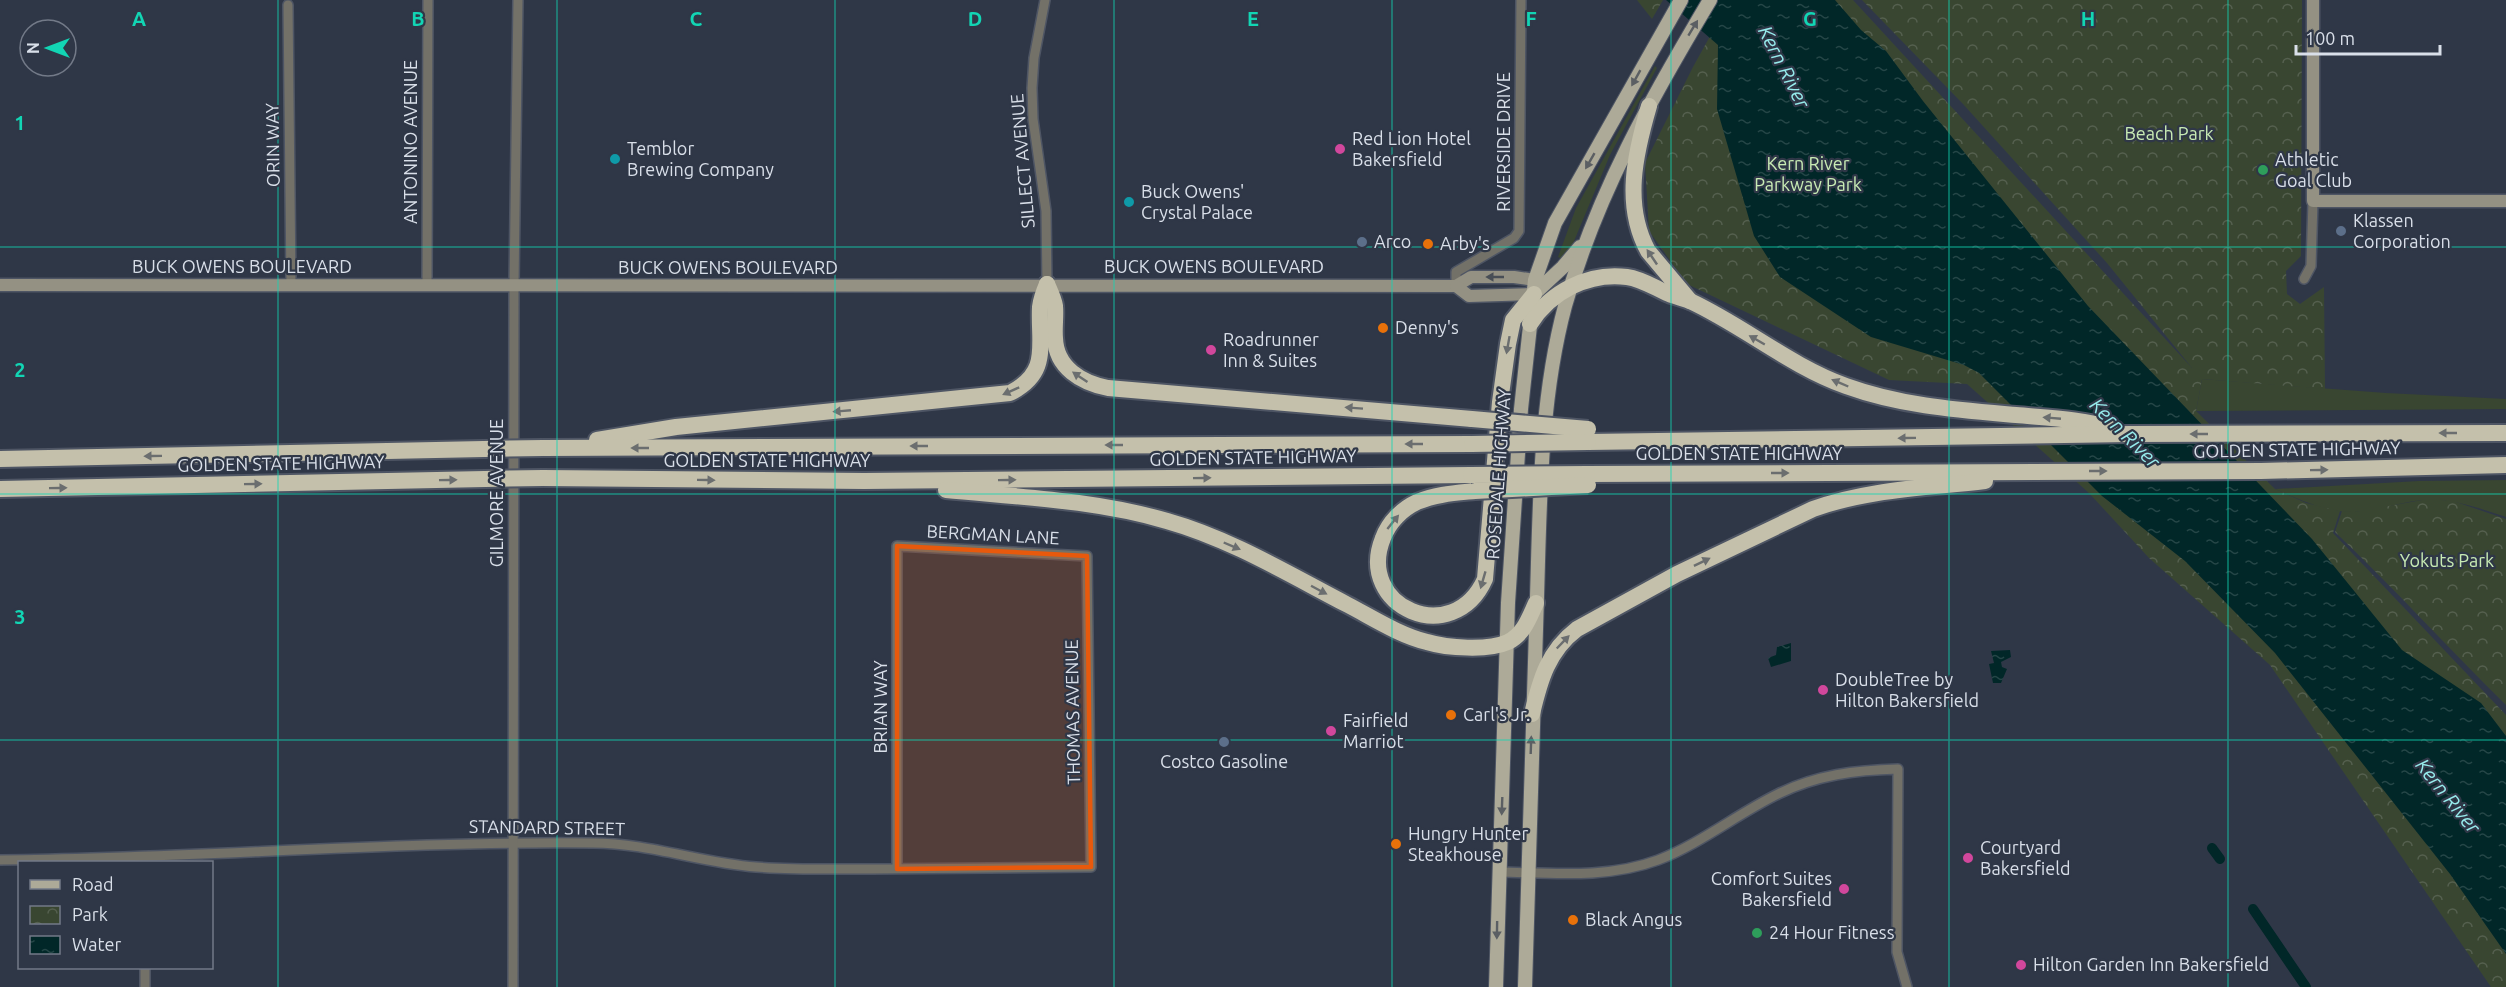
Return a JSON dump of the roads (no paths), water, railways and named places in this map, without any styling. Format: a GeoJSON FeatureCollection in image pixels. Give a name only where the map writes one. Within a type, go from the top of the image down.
{"type":"FeatureCollection","features":[{"type":"Feature","properties":{"kind":"highway"},"geometry":{"type":"LineString","coordinates":[[1649,106],[1636,150],[1633,173],[1634,209],[1643,242],[1648,251],[1690,301]]}},
{"type":"Feature","properties":{"kind":"highway"},"geometry":{"type":"LineString","coordinates":[[1473,483],[1447,494],[1415,503],[1402,511],[1387,529],[1379,552],[1380,574],[1390,594],[1400,606],[1427,616],[1447,615],[1466,605],[1482,585],[1485,579],[1500,402],[1513,320],[1540,290],[1571,287],[1596,279],[1626,277],[1640,280],[1690,301],[1808,369],[1845,386],[1941,409],[2089,421],[2130,434]]}},
{"type":"Feature","properties":{"kind":"highway"},"geometry":{"type":"LineString","coordinates":[[1047,284],[1055,304],[1055,338],[1059,357],[1075,375],[1093,384],[1154,392],[1412,412],[1588,435]]}},
{"type":"Feature","properties":{"kind":"highway"},"geometry":{"type":"LineString","coordinates":[[543,448],[676,427],[1004,395],[1024,385],[1037,368],[1041,350],[1040,304],[1047,284]]}},
{"type":"Feature","properties":{"kind":"highway"},"geometry":{"type":"LineString","coordinates":[[1530,324],[1540,290]]}},
{"type":"Feature","properties":{"kind":"highway","name":"GOLDEN STATE HIGHWAY"},"geometry":{"type":"LineString","coordinates":[[0,459],[543,448],[1472,444],[1588,435],[1615,441],[2130,434],[2506,433]]}},
{"type":"Feature","properties":{"kind":"highway","name":"GOLDEN STATE HIGHWAY"},"geometry":{"type":"LineString","coordinates":[[0,489],[543,478],[1473,483],[1721,473],[2260,471],[2506,465]]}},
{"type":"Feature","properties":{"kind":"highway"},"geometry":{"type":"LineString","coordinates":[[1532,714],[1539,686],[1551,656],[1566,637],[1677,574],[1834,501],[1859,495],[1993,480],[2039,471]]}},
{"type":"Feature","properties":{"kind":"highway"},"geometry":{"type":"LineString","coordinates":[[864,481],[1107,508],[1167,520],[1239,549],[1367,615],[1426,642],[1452,647],[1490,646],[1506,643],[1522,631],[1536,603]]}},
{"type":"Feature","properties":{"kind":"main road"},"geometry":{"type":"LineString","coordinates":[[1560,330],[1540,290],[1555,223],[1681,0]]}},
{"type":"Feature","properties":{"kind":"main road"},"geometry":{"type":"LineString","coordinates":[[1525,987],[1532,714],[1543,452],[1560,330],[1571,287],[1606,190],[1676,56],[1710,0]]}},
{"type":"Feature","properties":{"kind":"main road"},"geometry":{"type":"LineString","coordinates":[[2313,0],[2313,201],[2506,201]]}},
{"type":"Feature","properties":{"kind":"main road"},"geometry":{"type":"LineString","coordinates":[[1540,290],[1563,267],[1588,236]]}},
{"type":"Feature","properties":{"kind":"main road","name":"BUCK OWENS BOULEVARD"},"geometry":{"type":"LineString","coordinates":[[0,285],[1456,286],[1471,277],[1540,290]]}},
{"type":"Feature","properties":{"kind":"main road","name":"BUCK OWENS BOULEVARD"},"geometry":{"type":"LineString","coordinates":[[1456,286],[1469,296],[1540,290]]}},
{"type":"Feature","properties":{"kind":"main road","name":"ROSEDALE HIGHWAY"},"geometry":{"type":"LineString","coordinates":[[1496,987],[1506,643],[1516,468],[1530,324]]}},
{"type":"Feature","properties":{"kind":"street","name":"ANTONINO AVENUE"},"geometry":{"type":"LineString","coordinates":[[427,284],[428,0]]}},
{"type":"Feature","properties":{"kind":"street","name":"GILMORE AVENUE"},"geometry":{"type":"LineString","coordinates":[[513,987],[514,284],[518,0]]}},
{"type":"Feature","properties":{"kind":"street","name":"SILLECT AVENUE"},"geometry":{"type":"LineString","coordinates":[[1045,0],[1032,88],[1033,119],[1046,211],[1047,284]]}},
{"type":"Feature","properties":{"kind":"street","name":"RIVERSIDE DRIVE"},"geometry":{"type":"LineString","coordinates":[[1456,286],[1456,272],[1514,238],[1520,231],[1521,0]]}},
{"type":"Feature","properties":{"kind":"street","name":"ORIN WAY"},"geometry":{"type":"LineString","coordinates":[[288,5],[291,285]]}},
{"type":"Feature","properties":{"kind":"street"},"geometry":{"type":"LineString","coordinates":[[2304,279],[2311,266],[2313,201]]}},
{"type":"Feature","properties":{"kind":"street","name":"BERGMAN LANE"},"geometry":{"type":"LineString","coordinates":[[897,546],[1087,556]]}},
{"type":"Feature","properties":{"kind":"street","name":"BRIAN WAY"},"geometry":{"type":"LineString","coordinates":[[897,546],[897,868]]}},
{"type":"Feature","properties":{"kind":"street","name":"THOMAS AVENUE"},"geometry":{"type":"LineString","coordinates":[[1087,556],[1091,867]]}},
{"type":"Feature","properties":{"kind":"street"},"geometry":{"type":"LineString","coordinates":[[1499,872],[1589,874],[1636,867],[1679,851],[1799,784],[1843,773],[1898,770],[1897,952],[1907,987]]}},
{"type":"Feature","properties":{"kind":"street","name":"STANDARD STREET"},"geometry":{"type":"LineString","coordinates":[[0,860],[146,860],[359,846],[512,843],[628,845],[752,867],[1091,867]]}},
{"type":"Feature","properties":{"kind":"street"},"geometry":{"type":"LineString","coordinates":[[145,969],[145,987]]}},
{"type":"Feature","properties":{"kind":"water","name":"Kern River"},"geometry":{"type":"Polygon","coordinates":[[[1666,0],[1835,0],[1861,30],[1886,51],[1923,101],[2088,306],[2312,539],[2402,650],[2481,703],[2506,736],[2506,954],[2450,874],[2275,653],[2185,561],[2102,496],[1979,373],[1964,365],[1871,337],[1780,277],[1754,236],[1717,109],[1718,45],[1666,0]]]}},
{"type":"Feature","properties":{"kind":"water"},"geometry":{"type":"Polygon","coordinates":[[[1791,643],[1791,661],[1771,667],[1768,658],[1776,655],[1777,647],[1791,643]]]}},
{"type":"Feature","properties":{"kind":"water"},"geometry":{"type":"Polygon","coordinates":[[[2010,650],[2011,657],[2001,662],[2002,667],[2007,669],[2001,683],[1993,683],[1989,664],[1994,663],[1991,651],[2010,650]]]}},
{"type":"Feature","properties":{"kind":"waterway"},"geometry":{"type":"LineString","coordinates":[[2212,848],[2220,859]]}},
{"type":"Feature","properties":{"kind":"waterway"},"geometry":{"type":"LineString","coordinates":[[2253,909],[2306,987]]}},
{"type":"Feature","properties":{"kind":"place","name":"Red Lion Hotel Bakersfield"},"geometry":{"type":"Point","coordinates":[1340,149]}},
{"type":"Feature","properties":{"kind":"place","name":"Temblor Brewing Company"},"geometry":{"type":"Point","coordinates":[615,159]}},
{"type":"Feature","properties":{"kind":"place","name":"Athletic Goal Club"},"geometry":{"type":"Point","coordinates":[2263,170]}},
{"type":"Feature","properties":{"kind":"place","name":"Buck Owens' Crystal Palace"},"geometry":{"type":"Point","coordinates":[1129,202]}},
{"type":"Feature","properties":{"kind":"place","name":"Klassen Corporation"},"geometry":{"type":"Point","coordinates":[2341,231]}},
{"type":"Feature","properties":{"kind":"place","name":"Arco"},"geometry":{"type":"Point","coordinates":[1362,242]}},
{"type":"Feature","properties":{"kind":"place","name":"Arby's"},"geometry":{"type":"Point","coordinates":[1428,244]}},
{"type":"Feature","properties":{"kind":"place","name":"Denny's"},"geometry":{"type":"Point","coordinates":[1383,328]}},
{"type":"Feature","properties":{"kind":"place","name":"Roadrunner Inn & Suites"},"geometry":{"type":"Point","coordinates":[1211,350]}},
{"type":"Feature","properties":{"kind":"place","name":"DoubleTree by Hilton Bakersfield"},"geometry":{"type":"Point","coordinates":[1823,690]}},
{"type":"Feature","properties":{"kind":"place","name":"Carl's Jr."},"geometry":{"type":"Point","coordinates":[1451,715]}},
{"type":"Feature","properties":{"kind":"place","name":"Fairfield Marriot"},"geometry":{"type":"Point","coordinates":[1331,731]}},
{"type":"Feature","properties":{"kind":"place","name":"Costco Gasoline"},"geometry":{"type":"Point","coordinates":[1224,742]}},
{"type":"Feature","properties":{"kind":"place","name":"Hungry Hunter Steakhouse"},"geometry":{"type":"Point","coordinates":[1396,844]}},
{"type":"Feature","properties":{"kind":"place","name":"Courtyard Bakersfield"},"geometry":{"type":"Point","coordinates":[1968,858]}},
{"type":"Feature","properties":{"kind":"place","name":"Comfort Suites Bakersfield"},"geometry":{"type":"Point","coordinates":[1844,889]}},
{"type":"Feature","properties":{"kind":"place","name":"Black Angus"},"geometry":{"type":"Point","coordinates":[1573,920]}},
{"type":"Feature","properties":{"kind":"place","name":"24 Hour Fitness"},"geometry":{"type":"Point","coordinates":[1757,933]}},
{"type":"Feature","properties":{"kind":"place","name":"Hilton Garden Inn Bakersfield"},"geometry":{"type":"Point","coordinates":[2021,965]}},
{"type":"Feature","properties":{"kind":"park label","name":"Beach Park"},"geometry":{"type":"Point","coordinates":[2169,134]}},
{"type":"Feature","properties":{"kind":"park label","name":"Kern River Parkway Park"},"geometry":{"type":"Point","coordinates":[1808,174]}},
{"type":"Feature","properties":{"kind":"park label","name":"Yokuts Park"},"geometry":{"type":"Point","coordinates":[2447,561]}}]}
